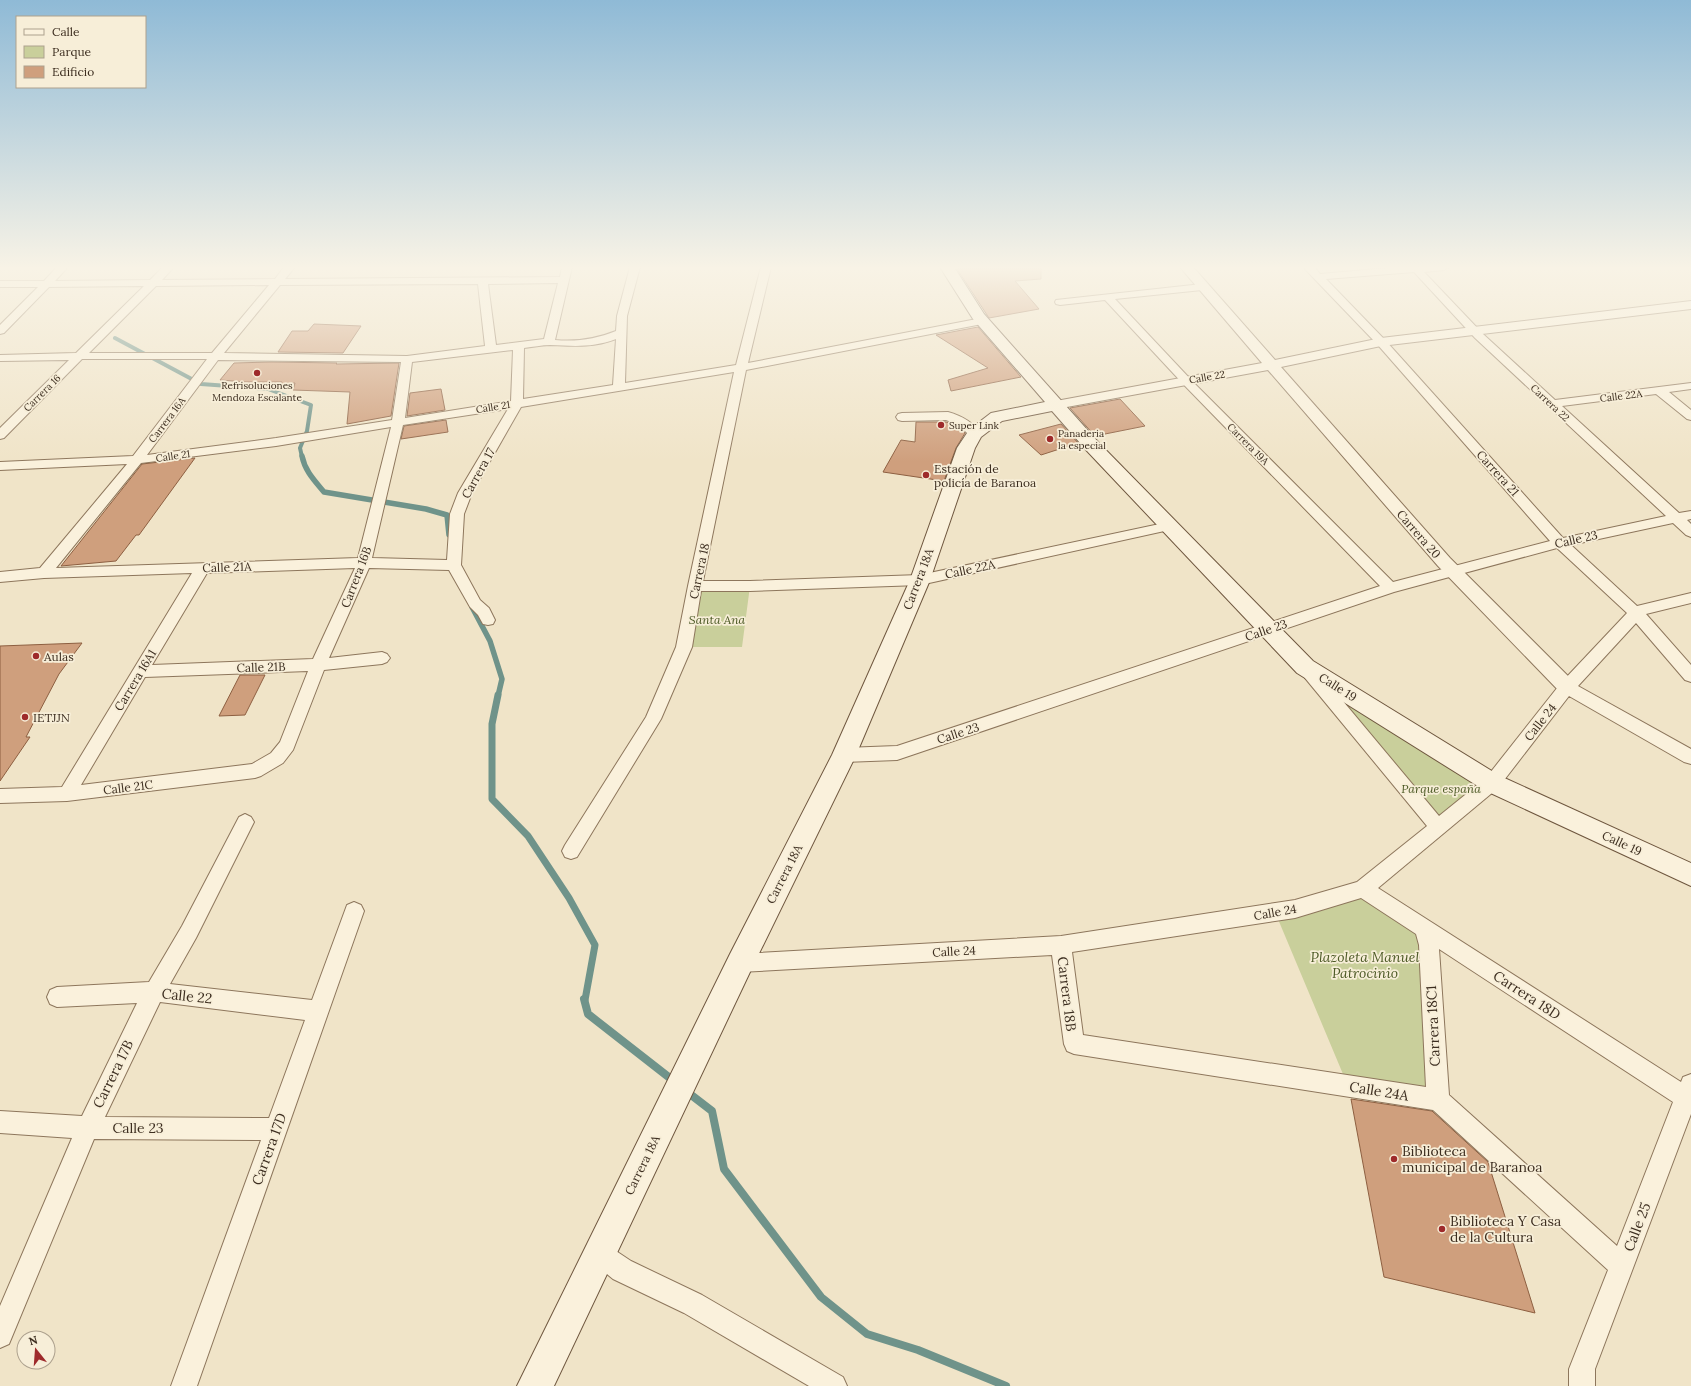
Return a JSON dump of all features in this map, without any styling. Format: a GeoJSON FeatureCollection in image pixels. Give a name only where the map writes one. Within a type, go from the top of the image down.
{"type":"FeatureCollection","features":[{"type":"Feature","properties":{"kind":"main road","name":"Calle 19"},"geometry":{"type":"LineString","coordinates":[[991,332],[1094,447],[1268,630],[1305,666],[1492,783],[1691,875]]}},
{"type":"Feature","properties":{"kind":"main road","name":"Carrera 18A"},"geometry":{"type":"LineString","coordinates":[[535,1386],[740,963],[844,755],[920,580],[966,448],[975,434],[997,417],[1056,405]]}},
{"type":"Feature","properties":{"kind":"street","name":"Carrera 16"},"geometry":{"type":"LineString","coordinates":[[0,435],[104,332]]}},
{"type":"Feature","properties":{"kind":"street","name":"Carrera 16A"},"geometry":{"type":"LineString","coordinates":[[44,573],[136,460],[214,358],[236,332]]}},
{"type":"Feature","properties":{"kind":"street"},"geometry":{"type":"LineString","coordinates":[[489,332],[491,349]]}},
{"type":"Feature","properties":{"kind":"street"},"geometry":{"type":"LineString","coordinates":[[549,342],[551,332]]}},
{"type":"Feature","properties":{"kind":"street","name":"Carrera 18"},"geometry":{"type":"LineString","coordinates":[[571,851],[653,719],[684,647],[695,586],[750,332]]}},
{"type":"Feature","properties":{"kind":"street","name":"Calle 21"},"geometry":{"type":"LineString","coordinates":[[0,466],[136,460],[276,442],[741,368],[931,332]]}},
{"type":"Feature","properties":{"kind":"street","name":"Carrera 19A"},"geometry":{"type":"LineString","coordinates":[[1140,332],[1390,588]]}},
{"type":"Feature","properties":{"kind":"street","name":"Carrera 20"},"geometry":{"type":"LineString","coordinates":[[1241,332],[1452,570],[1567,687],[1690,757]]}},
{"type":"Feature","properties":{"kind":"street","name":"Carrera 21"},"geometry":{"type":"LineString","coordinates":[[1371,332],[1560,542],[1636,613],[1691,676]]}},
{"type":"Feature","properties":{"kind":"street","name":"Calle 22"},"geometry":{"type":"LineString","coordinates":[[1056,405],[1270,365],[1381,342],[1468,332]]}},
{"type":"Feature","properties":{"kind":"street","name":"Carrera 22"},"geometry":{"type":"LineString","coordinates":[[1475,332],[1551,404],[1691,532]]}},
{"type":"Feature","properties":{"kind":"street"},"geometry":{"type":"LineString","coordinates":[[0,358],[130,355],[214,358],[407,359],[549,342],[564,344],[598,342],[621,333],[619,388]]}},
{"type":"Feature","properties":{"kind":"street","name":"Carrera 17"},"geometry":{"type":"LineString","coordinates":[[454,565],[457,514],[465,493],[517,403],[519,346]]}},
{"type":"Feature","properties":{"kind":"street","name":"Carrera 16B"},"geometry":{"type":"LineString","coordinates":[[255,771],[277,758],[287,745],[318,665],[364,563],[379,506],[398,422],[407,359]]}},
{"type":"Feature","properties":{"kind":"street","name":"Calle 22A"},"geometry":{"type":"LineString","coordinates":[[1551,404],[1691,386]]}},
{"type":"Feature","properties":{"kind":"street"},"geometry":{"type":"LineString","coordinates":[[1660,391],[1691,416]]}},
{"type":"Feature","properties":{"kind":"street"},"geometry":{"type":"LineString","coordinates":[[902,417],[948,416],[963,422],[975,434]]}},
{"type":"Feature","properties":{"kind":"street","name":"Calle 23"},"geometry":{"type":"LineString","coordinates":[[844,755],[898,753],[1390,588],[1560,542],[1691,515]]}},
{"type":"Feature","properties":{"kind":"street","name":"Calle 22A"},"geometry":{"type":"LineString","coordinates":[[695,586],[750,586],[920,580],[1169,526]]}},
{"type":"Feature","properties":{"kind":"street","name":"Calle 21A"},"geometry":{"type":"LineString","coordinates":[[0,577],[44,573],[364,563],[454,565]]}},
{"type":"Feature","properties":{"kind":"street"},"geometry":{"type":"LineString","coordinates":[[454,565],[476,603],[484,612],[488,620]]}},
{"type":"Feature","properties":{"kind":"street","name":"Carrera 16A1"},"geometry":{"type":"LineString","coordinates":[[67,794],[203,568]]}},
{"type":"Feature","properties":{"kind":"street","name":"Calle 24"},"geometry":{"type":"LineString","coordinates":[[740,963],[1061,945],[1295,909],[1363,889],[1492,783],[1567,687],[1636,613],[1645,608],[1691,598]]}},
{"type":"Feature","properties":{"kind":"street","name":"Calle 21B"},"geometry":{"type":"LineString","coordinates":[[140,671],[318,665],[382,658]]}},
{"type":"Feature","properties":{"kind":"street"},"geometry":{"type":"LineString","coordinates":[[1305,666],[1438,827]]}},
{"type":"Feature","properties":{"kind":"street","name":"Calle 21C"},"geometry":{"type":"LineString","coordinates":[[0,796],[67,794],[255,771]]}},
{"type":"Feature","properties":{"kind":"street","name":"Carrera 17B"},"geometry":{"type":"LineString","coordinates":[[0,1335],[88,1128],[144,1010],[192,926],[246,822]]}},
{"type":"Feature","properties":{"kind":"street","name":"Carrera 18D"},"geometry":{"type":"LineString","coordinates":[[1363,889],[1425,930],[1689,1094]]}},
{"type":"Feature","properties":{"kind":"street","name":"Carrera 17D"},"geometry":{"type":"LineString","coordinates":[[184,1386],[354,911]]}},
{"type":"Feature","properties":{"kind":"street","name":"Carrera 18C1"},"geometry":{"type":"LineString","coordinates":[[1425,930],[1429,945],[1438,1100]]}},
{"type":"Feature","properties":{"kind":"street","name":"Carrera 18B"},"geometry":{"type":"LineString","coordinates":[[1061,945],[1074,1044]]}},
{"type":"Feature","properties":{"kind":"street","name":"Calle 22"},"geometry":{"type":"LineString","coordinates":[[57,998],[154,992],[318,1011]]}},
{"type":"Feature","properties":{"kind":"street","name":"Calle 24A"},"geometry":{"type":"LineString","coordinates":[[1074,1044],[1438,1100]]}},
{"type":"Feature","properties":{"kind":"street","name":"Calle 25"},"geometry":{"type":"LineString","coordinates":[[1582,1378],[1622,1267],[1689,1094]]}},
{"type":"Feature","properties":{"kind":"street"},"geometry":{"type":"LineString","coordinates":[[1438,1100],[1622,1267]]}},
{"type":"Feature","properties":{"kind":"street","name":"Calle 23"},"geometry":{"type":"LineString","coordinates":[[0,1122],[88,1128],[277,1129]]}},
{"type":"Feature","properties":{"kind":"street"},"geometry":{"type":"LineString","coordinates":[[599,1253],[622,1270],[693,1304],[834,1386]]}},
{"type":"Feature","properties":{"kind":"green space","name":"Santa Ana"},"geometry":{"type":"Polygon","coordinates":[[[695,586],[750,586],[742,647],[684,647],[695,586]]]}},
{"type":"Feature","properties":{"kind":"green space","name":"Parque españa"},"geometry":{"type":"Polygon","coordinates":[[[1320,681],[1492,783],[1438,827],[1320,681]]]}},
{"type":"Feature","properties":{"kind":"green space","name":"Plazoleta Manuel Patrocinio"},"geometry":{"type":"Polygon","coordinates":[[[1342,896],[1377,899],[1425,930],[1438,1100],[1348,1086],[1275,912],[1325,910],[1342,896]]]}},
{"type":"Feature","properties":{"kind":"building"},"geometry":{"type":"Polygon","coordinates":[[[292,332],[357,332],[343,353],[278,352],[292,332]]]}},
{"type":"Feature","properties":{"kind":"building"},"geometry":{"type":"Polygon","coordinates":[[[953,332],[982,332],[1021,377],[951,391],[948,380],[988,368],[936,335],[953,332]]]}},
{"type":"Feature","properties":{"kind":"building"},"geometry":{"type":"Polygon","coordinates":[[[234,363],[337,363],[336,364],[399,363],[391,416],[347,424],[350,392],[293,390],[295,383],[281,384],[282,382],[220,380],[234,363]]]}},
{"type":"Feature","properties":{"kind":"building"},"geometry":{"type":"Polygon","coordinates":[[[441,389],[445,410],[407,416],[410,393],[441,389]]]}},
{"type":"Feature","properties":{"kind":"building"},"geometry":{"type":"Polygon","coordinates":[[[1120,399],[1145,426],[1095,436],[1070,408],[1120,399]]]}},
{"type":"Feature","properties":{"kind":"building"},"geometry":{"type":"Polygon","coordinates":[[[446,420],[448,432],[401,439],[404,426],[446,420]]]}},
{"type":"Feature","properties":{"kind":"building"},"geometry":{"type":"Polygon","coordinates":[[[916,422],[946,422],[958,426],[965,433],[956,448],[944,481],[883,472],[901,440],[915,442],[916,422]]]}},
{"type":"Feature","properties":{"kind":"building","name":"Panaderia la especial"},"geometry":{"type":"Polygon","coordinates":[[[1061,424],[1078,443],[1041,455],[1019,435],[1061,424]]]}},
{"type":"Feature","properties":{"kind":"building"},"geometry":{"type":"Polygon","coordinates":[[[195,458],[139,535],[136,535],[116,561],[61,566],[142,464],[195,458]]]}},
{"type":"Feature","properties":{"kind":"building","name":"IETJJN"},"geometry":{"type":"Polygon","coordinates":[[[82,643],[59,674],[26,737],[30,737],[0,781],[0,646],[82,643]]]}},
{"type":"Feature","properties":{"kind":"building"},"geometry":{"type":"Polygon","coordinates":[[[240,675],[265,675],[245,715],[219,716],[240,675]]]}},
{"type":"Feature","properties":{"kind":"building","name":"Biblioteca Y Casa de la Cultura"},"geometry":{"type":"Polygon","coordinates":[[[1351,1099],[1432,1111],[1488,1162],[1535,1313],[1384,1277],[1351,1099]]]}},
{"type":"Feature","properties":{"kind":"waterway"},"geometry":{"type":"LineString","coordinates":[[115,338],[201,384],[268,389],[311,405],[307,431],[300,448],[302,457]]}},
{"type":"Feature","properties":{"kind":"waterway"},"geometry":{"type":"LineString","coordinates":[[302,456],[308,471],[324,492],[426,509],[447,515],[449,535]]}},
{"type":"Feature","properties":{"kind":"waterway"},"geometry":{"type":"LineString","coordinates":[[472,607],[490,641],[502,679],[498,696]]}},
{"type":"Feature","properties":{"kind":"waterway"},"geometry":{"type":"LineString","coordinates":[[498,695],[492,724],[492,799],[528,836],[569,898],[595,945],[585,1000]]}},
{"type":"Feature","properties":{"kind":"waterway"},"geometry":{"type":"LineString","coordinates":[[584,999],[588,1014],[675,1082]]}},
{"type":"Feature","properties":{"kind":"waterway"},"geometry":{"type":"LineString","coordinates":[[686,1091],[712,1111],[724,1169],[821,1297],[867,1334],[918,1350],[1006,1386]]}},
{"type":"Feature","properties":{"kind":"place","name":"Refrisoluciones Mendoza Escalante"},"geometry":{"type":"Point","coordinates":[257,373]}},
{"type":"Feature","properties":{"kind":"place","name":"Super Link"},"geometry":{"type":"Point","coordinates":[941,425]}},
{"type":"Feature","properties":{"kind":"place","name":"Panaderia la especial"},"geometry":{"type":"Point","coordinates":[1050,439]}},
{"type":"Feature","properties":{"kind":"place","name":"Estación de policía de Baranoa"},"geometry":{"type":"Point","coordinates":[926,475]}},
{"type":"Feature","properties":{"kind":"place","name":"Aulas"},"geometry":{"type":"Point","coordinates":[36,656]}},
{"type":"Feature","properties":{"kind":"place","name":"IETJJN"},"geometry":{"type":"Point","coordinates":[25,717]}},
{"type":"Feature","properties":{"kind":"place","name":"Biblioteca municipal de Baranoa"},"geometry":{"type":"Point","coordinates":[1394,1159]}},
{"type":"Feature","properties":{"kind":"place","name":"Biblioteca Y Casa de la Cultura"},"geometry":{"type":"Point","coordinates":[1442,1229]}}]}
